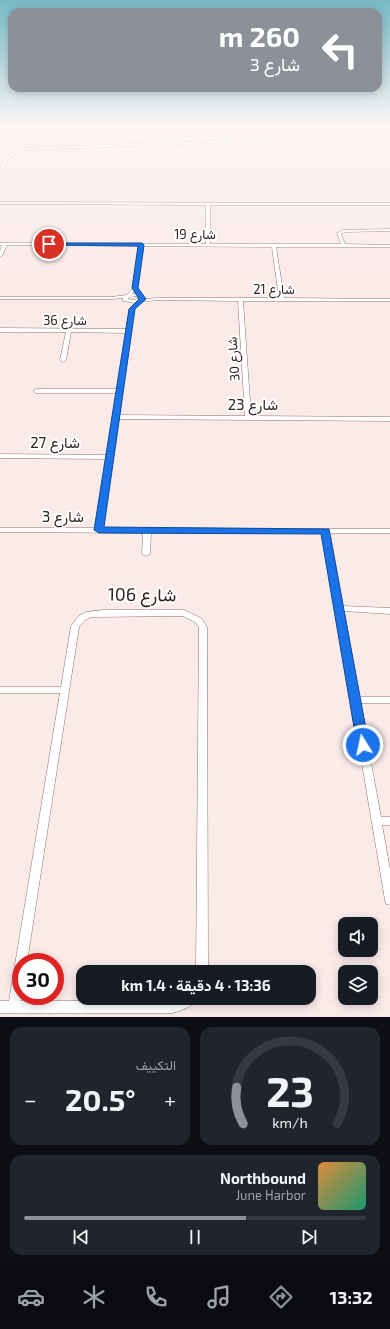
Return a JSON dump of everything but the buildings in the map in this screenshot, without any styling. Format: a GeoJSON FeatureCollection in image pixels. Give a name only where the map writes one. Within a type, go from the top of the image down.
{"type":"FeatureCollection","features":[{"type":"Feature","properties":{"kind":"street"},"geometry":{"type":"LineString","coordinates":[[0,203],[390,204]]}},
{"type":"Feature","properties":{"kind":"street"},"geometry":{"type":"LineString","coordinates":[[208,204],[208,245]]}},
{"type":"Feature","properties":{"kind":"street"},"geometry":{"type":"LineString","coordinates":[[343,246],[339,233],[344,230],[390,230]]}},
{"type":"Feature","properties":{"kind":"street"},"geometry":{"type":"LineString","coordinates":[[0,256],[3,244]]}},
{"type":"Feature","properties":{"kind":"street","name":"شارع 19"},"geometry":{"type":"LineString","coordinates":[[3,244],[390,246]]}},
{"type":"Feature","properties":{"kind":"street"},"geometry":{"type":"LineString","coordinates":[[127,299],[135,288],[142,245]]}},
{"type":"Feature","properties":{"kind":"street"},"geometry":{"type":"LineString","coordinates":[[274,245],[282,300]]}},
{"type":"Feature","properties":{"kind":"street"},"geometry":{"type":"LineString","coordinates":[[99,530],[132,309],[140,299],[135,288]]}},
{"type":"Feature","properties":{"kind":"street"},"geometry":{"type":"LineString","coordinates":[[0,298],[127,299]]}},
{"type":"Feature","properties":{"kind":"street"},"geometry":{"type":"LineString","coordinates":[[127,299],[132,309]]}},
{"type":"Feature","properties":{"kind":"street","name":"شارع 21"},"geometry":{"type":"LineString","coordinates":[[127,299],[390,300]]}},
{"type":"Feature","properties":{"kind":"street","name":"شارع 30"},"geometry":{"type":"LineString","coordinates":[[240,300],[248,418]]}},
{"type":"Feature","properties":{"kind":"street","name":"شارع 36"},"geometry":{"type":"LineString","coordinates":[[0,330],[129,331]]}},
{"type":"Feature","properties":{"kind":"street"},"geometry":{"type":"LineString","coordinates":[[63,360],[69,331]]}},
{"type":"Feature","properties":{"kind":"street"},"geometry":{"type":"LineString","coordinates":[[36,391],[120,391]]}},
{"type":"Feature","properties":{"kind":"street","name":"شارع 23"},"geometry":{"type":"LineString","coordinates":[[116,417],[390,419]]}},
{"type":"Feature","properties":{"kind":"street","name":"شارع 27"},"geometry":{"type":"LineString","coordinates":[[0,456],[109,457]]}},
{"type":"Feature","properties":{"kind":"street","name":"شارع 3"},"geometry":{"type":"LineString","coordinates":[[0,530],[390,532]]}},
{"type":"Feature","properties":{"kind":"street"},"geometry":{"type":"LineString","coordinates":[[146,554],[147,530]]}},
{"type":"Feature","properties":{"kind":"street"},"geometry":{"type":"LineString","coordinates":[[326,531],[390,900]]}},
{"type":"Feature","properties":{"kind":"street"},"geometry":{"type":"LineString","coordinates":[[339,608],[390,611]]}},
{"type":"Feature","properties":{"kind":"street","name":"شارع 106"},"geometry":{"type":"LineString","coordinates":[[22,953],[75,626],[82,618],[96,612],[184,613],[194,617],[201,623],[203,631],[202,965]]}},
{"type":"Feature","properties":{"kind":"street"},"geometry":{"type":"LineString","coordinates":[[0,690],[64,690]]}},
{"type":"Feature","properties":{"kind":"street"},"geometry":{"type":"LineString","coordinates":[[355,700],[390,700]]}},
{"type":"Feature","properties":{"kind":"street"},"geometry":{"type":"LineString","coordinates":[[376,821],[390,821]]}},
{"type":"Feature","properties":{"kind":"street"},"geometry":{"type":"LineString","coordinates":[[0,1007],[173,1007],[179,1005]]}},
{"type":"Feature","properties":{"kind":"route"},"geometry":{"type":"LineString","coordinates":[[49,244],[142,245],[135,288],[142,299],[132,309],[101,507],[99,530],[326,531],[363,745]]}}]}
